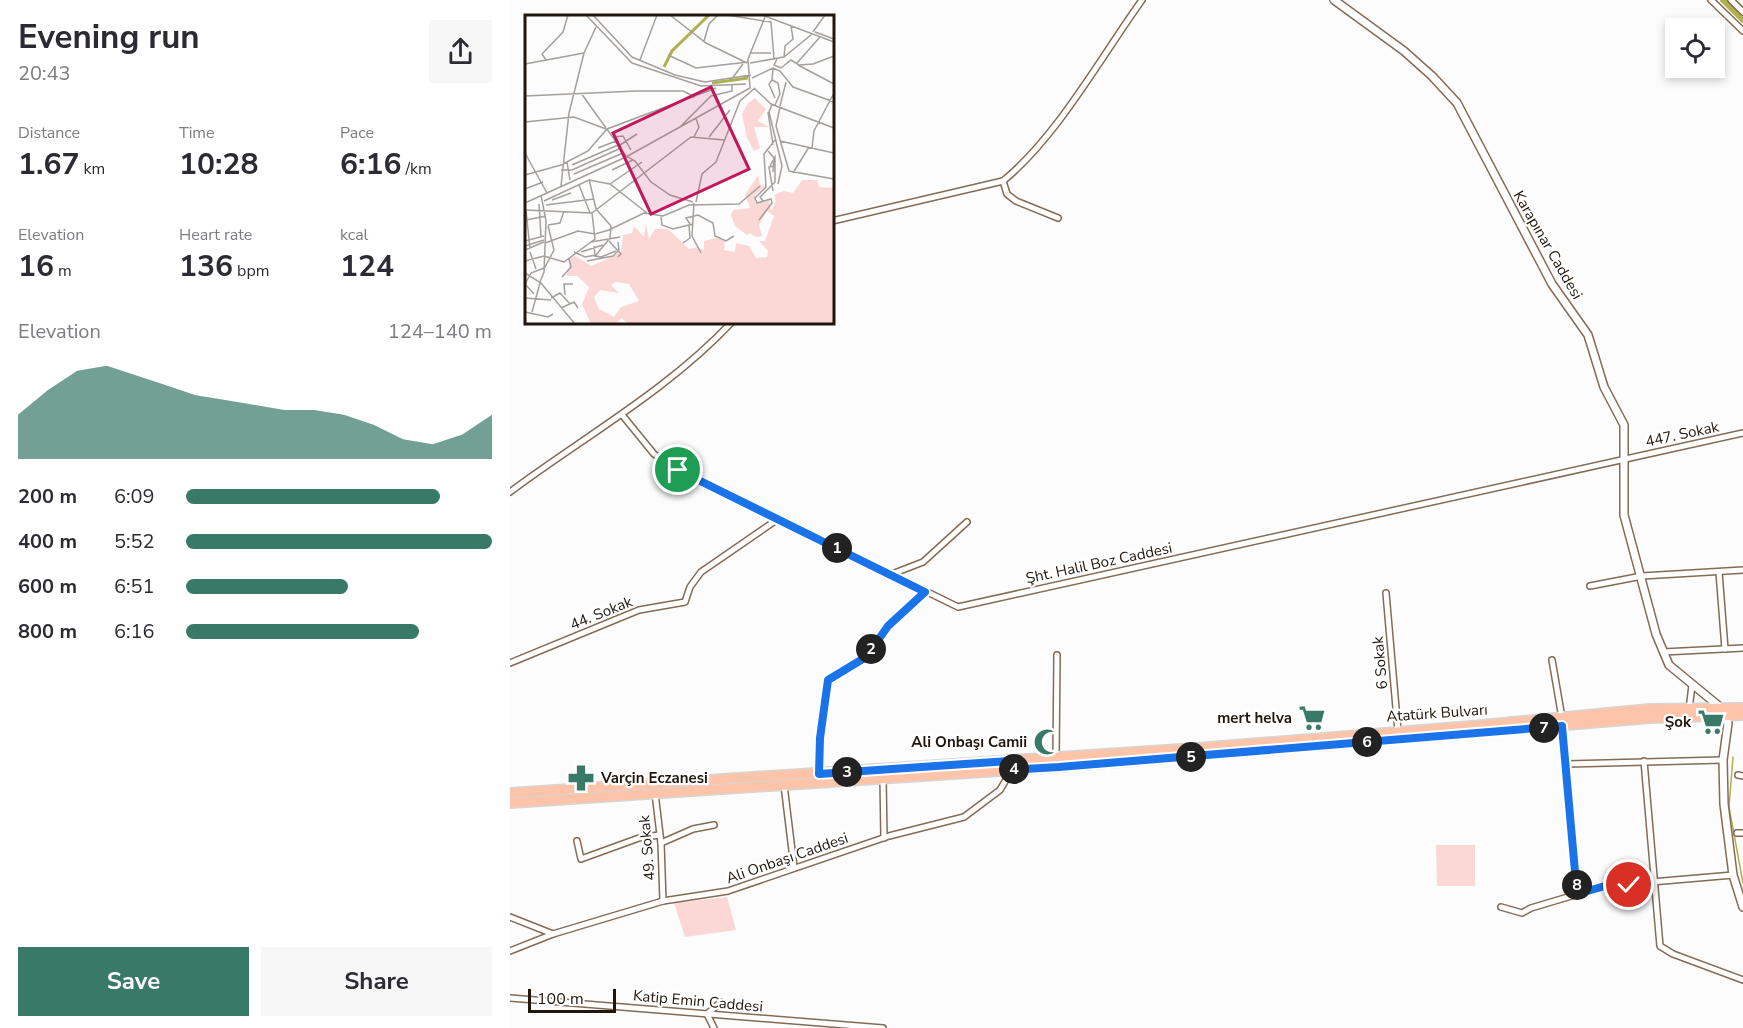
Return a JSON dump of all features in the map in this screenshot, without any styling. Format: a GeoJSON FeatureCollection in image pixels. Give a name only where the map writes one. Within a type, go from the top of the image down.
{"type":"FeatureCollection","features":[{"type":"Feature","properties":{"kind":"main road"},"geometry":{"type":"LineString","coordinates":[[1722,711],[1743,708]]}},
{"type":"Feature","properties":{"kind":"main road","name":"Atatürk Bulvarı"},"geometry":{"type":"LineString","coordinates":[[510,803],[883,778],[1562,722],[1650,709],[1689,712],[1722,711]]}},
{"type":"Feature","properties":{"kind":"main road"},"geometry":{"type":"LineString","coordinates":[[1722,711],[1743,715]]}},
{"type":"Feature","properties":{"kind":"main road","name":"Atatürk Bulvarı"},"geometry":{"type":"LineString","coordinates":[[510,793],[819,774],[1008,766],[1056,758],[1398,731],[1562,722]]}},
{"type":"Feature","properties":{"kind":"street"},"geometry":{"type":"LineString","coordinates":[[834,221],[1003,180],[1022,165],[1053,125],[1142,0]]}},
{"type":"Feature","properties":{"kind":"street","name":"Karapınar Caddesi"},"geometry":{"type":"LineString","coordinates":[[1334,0],[1404,51],[1457,103],[1552,284],[1588,334],[1604,387],[1624,425],[1626,459],[1624,515],[1663,652],[1669,665],[1722,711]]}},
{"type":"Feature","properties":{"kind":"street"},"geometry":{"type":"LineString","coordinates":[[1711,0],[1743,31]]}},
{"type":"Feature","properties":{"kind":"street"},"geometry":{"type":"LineString","coordinates":[[1731,0],[1743,12]]}},
{"type":"Feature","properties":{"kind":"street"},"geometry":{"type":"LineString","coordinates":[[1003,180],[1007,194],[1016,201],[1058,219]]}},
{"type":"Feature","properties":{"kind":"street"},"geometry":{"type":"LineString","coordinates":[[510,492],[568,448],[623,416],[660,388],[730,324]]}},
{"type":"Feature","properties":{"kind":"street","name":"Şht. Halil Boz Caddesi"},"geometry":{"type":"LineString","coordinates":[[623,416],[654,454],[678,470],[958,607],[1626,459]]}},
{"type":"Feature","properties":{"kind":"street","name":"447. Sokak"},"geometry":{"type":"LineString","coordinates":[[1626,459],[1743,433]]}},
{"type":"Feature","properties":{"kind":"street","name":"44. Sokak"},"geometry":{"type":"LineString","coordinates":[[510,663],[639,610],[685,602],[700,572],[778,519]]}},
{"type":"Feature","properties":{"kind":"street"},"geometry":{"type":"LineString","coordinates":[[892,574],[924,562],[967,522]]}},
{"type":"Feature","properties":{"kind":"street"},"geometry":{"type":"LineString","coordinates":[[1590,586],[1642,576],[1743,570]]}},
{"type":"Feature","properties":{"kind":"street"},"geometry":{"type":"LineString","coordinates":[[1719,572],[1725,649]]}},
{"type":"Feature","properties":{"kind":"street"},"geometry":{"type":"LineString","coordinates":[[819,774],[820,738],[828,680],[866,657],[888,626],[925,592]]}},
{"type":"Feature","properties":{"kind":"street","name":"6 Sokak"},"geometry":{"type":"LineString","coordinates":[[1386,593],[1398,731]]}},
{"type":"Feature","properties":{"kind":"street"},"geometry":{"type":"LineString","coordinates":[[1663,652],[1743,648]]}},
{"type":"Feature","properties":{"kind":"street"},"geometry":{"type":"LineString","coordinates":[[1056,758],[1057,656]]}},
{"type":"Feature","properties":{"kind":"street"},"geometry":{"type":"LineString","coordinates":[[1552,660],[1567,764],[1577,894]]}},
{"type":"Feature","properties":{"kind":"street"},"geometry":{"type":"LineString","coordinates":[[1689,712],[1692,684]]}},
{"type":"Feature","properties":{"kind":"street"},"geometry":{"type":"LineString","coordinates":[[1722,711],[1728,723],[1723,760],[1726,826],[1732,875],[1743,907]]}},
{"type":"Feature","properties":{"kind":"street"},"geometry":{"type":"LineString","coordinates":[[1567,764],[1723,760]]}},
{"type":"Feature","properties":{"kind":"street"},"geometry":{"type":"LineString","coordinates":[[1644,761],[1660,946],[1672,954],[1743,980]]}},
{"type":"Feature","properties":{"kind":"street","name":"Ali Onbaşı Caddesi"},"geometry":{"type":"LineString","coordinates":[[510,951],[553,934],[663,901],[728,891],[884,838],[964,817],[1000,790],[1007,778],[1008,766]]}},
{"type":"Feature","properties":{"kind":"street"},"geometry":{"type":"LineString","coordinates":[[883,778],[884,838]]}},
{"type":"Feature","properties":{"kind":"street"},"geometry":{"type":"LineString","coordinates":[[784,786],[795,867]]}},
{"type":"Feature","properties":{"kind":"street","name":"49. Sokak"},"geometry":{"type":"LineString","coordinates":[[655,793],[661,843],[663,901]]}},
{"type":"Feature","properties":{"kind":"street"},"geometry":{"type":"LineString","coordinates":[[661,843],[693,829],[714,825]]}},
{"type":"Feature","properties":{"kind":"street"},"geometry":{"type":"LineString","coordinates":[[577,841],[581,859],[639,838],[659,835]]}},
{"type":"Feature","properties":{"kind":"street"},"geometry":{"type":"LineString","coordinates":[[1501,907],[1522,913],[1531,908],[1605,886],[1653,880],[1732,875]]}},
{"type":"Feature","properties":{"kind":"street"},"geometry":{"type":"LineString","coordinates":[[510,917],[553,934]]}},
{"type":"Feature","properties":{"kind":"street","name":"Katip Emin Caddesi"},"geometry":{"type":"LineString","coordinates":[[510,998],[883,1028]]}},
{"type":"Feature","properties":{"kind":"street"},"geometry":{"type":"LineString","coordinates":[[714,1028],[707,1014],[721,1002]]}},
{"type":"Feature","properties":{"kind":"shaded area"},"geometry":{"type":"Polygon","coordinates":[[[1436,845],[1475,845],[1475,886],[1437,886],[1436,845]]]}},
{"type":"Feature","properties":{"kind":"shaded area"},"geometry":{"type":"Polygon","coordinates":[[[727,897],[736,930],[685,937],[674,903],[727,897]]]}},
{"type":"Feature","properties":{"kind":"waterway"},"geometry":{"type":"LineString","coordinates":[[1723,0],[1743,20]]}},
{"type":"Feature","properties":{"kind":"waterway"},"geometry":{"type":"LineString","coordinates":[[1733,757],[1729,807],[1743,883]]}},
{"type":"Feature","properties":{"kind":"place","name":"mert helva"},"geometry":{"type":"Point","coordinates":[1312,718]}},
{"type":"Feature","properties":{"kind":"place","name":"Şok"},"geometry":{"type":"Point","coordinates":[1711,722]}},
{"type":"Feature","properties":{"kind":"place","name":"Ali Onbaşı Camii"},"geometry":{"type":"Point","coordinates":[1047,742]}},
{"type":"Feature","properties":{"kind":"place","name":"Varçin Eczanesi"},"geometry":{"type":"Point","coordinates":[581,778]}},
{"type":"Feature","properties":{"kind":"route"},"geometry":{"type":"LineString","coordinates":[[678,470],[925,592],[888,626],[866,657],[828,680],[820,738],[819,774],[1009,761],[1008,770],[1059,767],[1562,726],[1577,894],[1605,886],[1629,885]]}}]}
